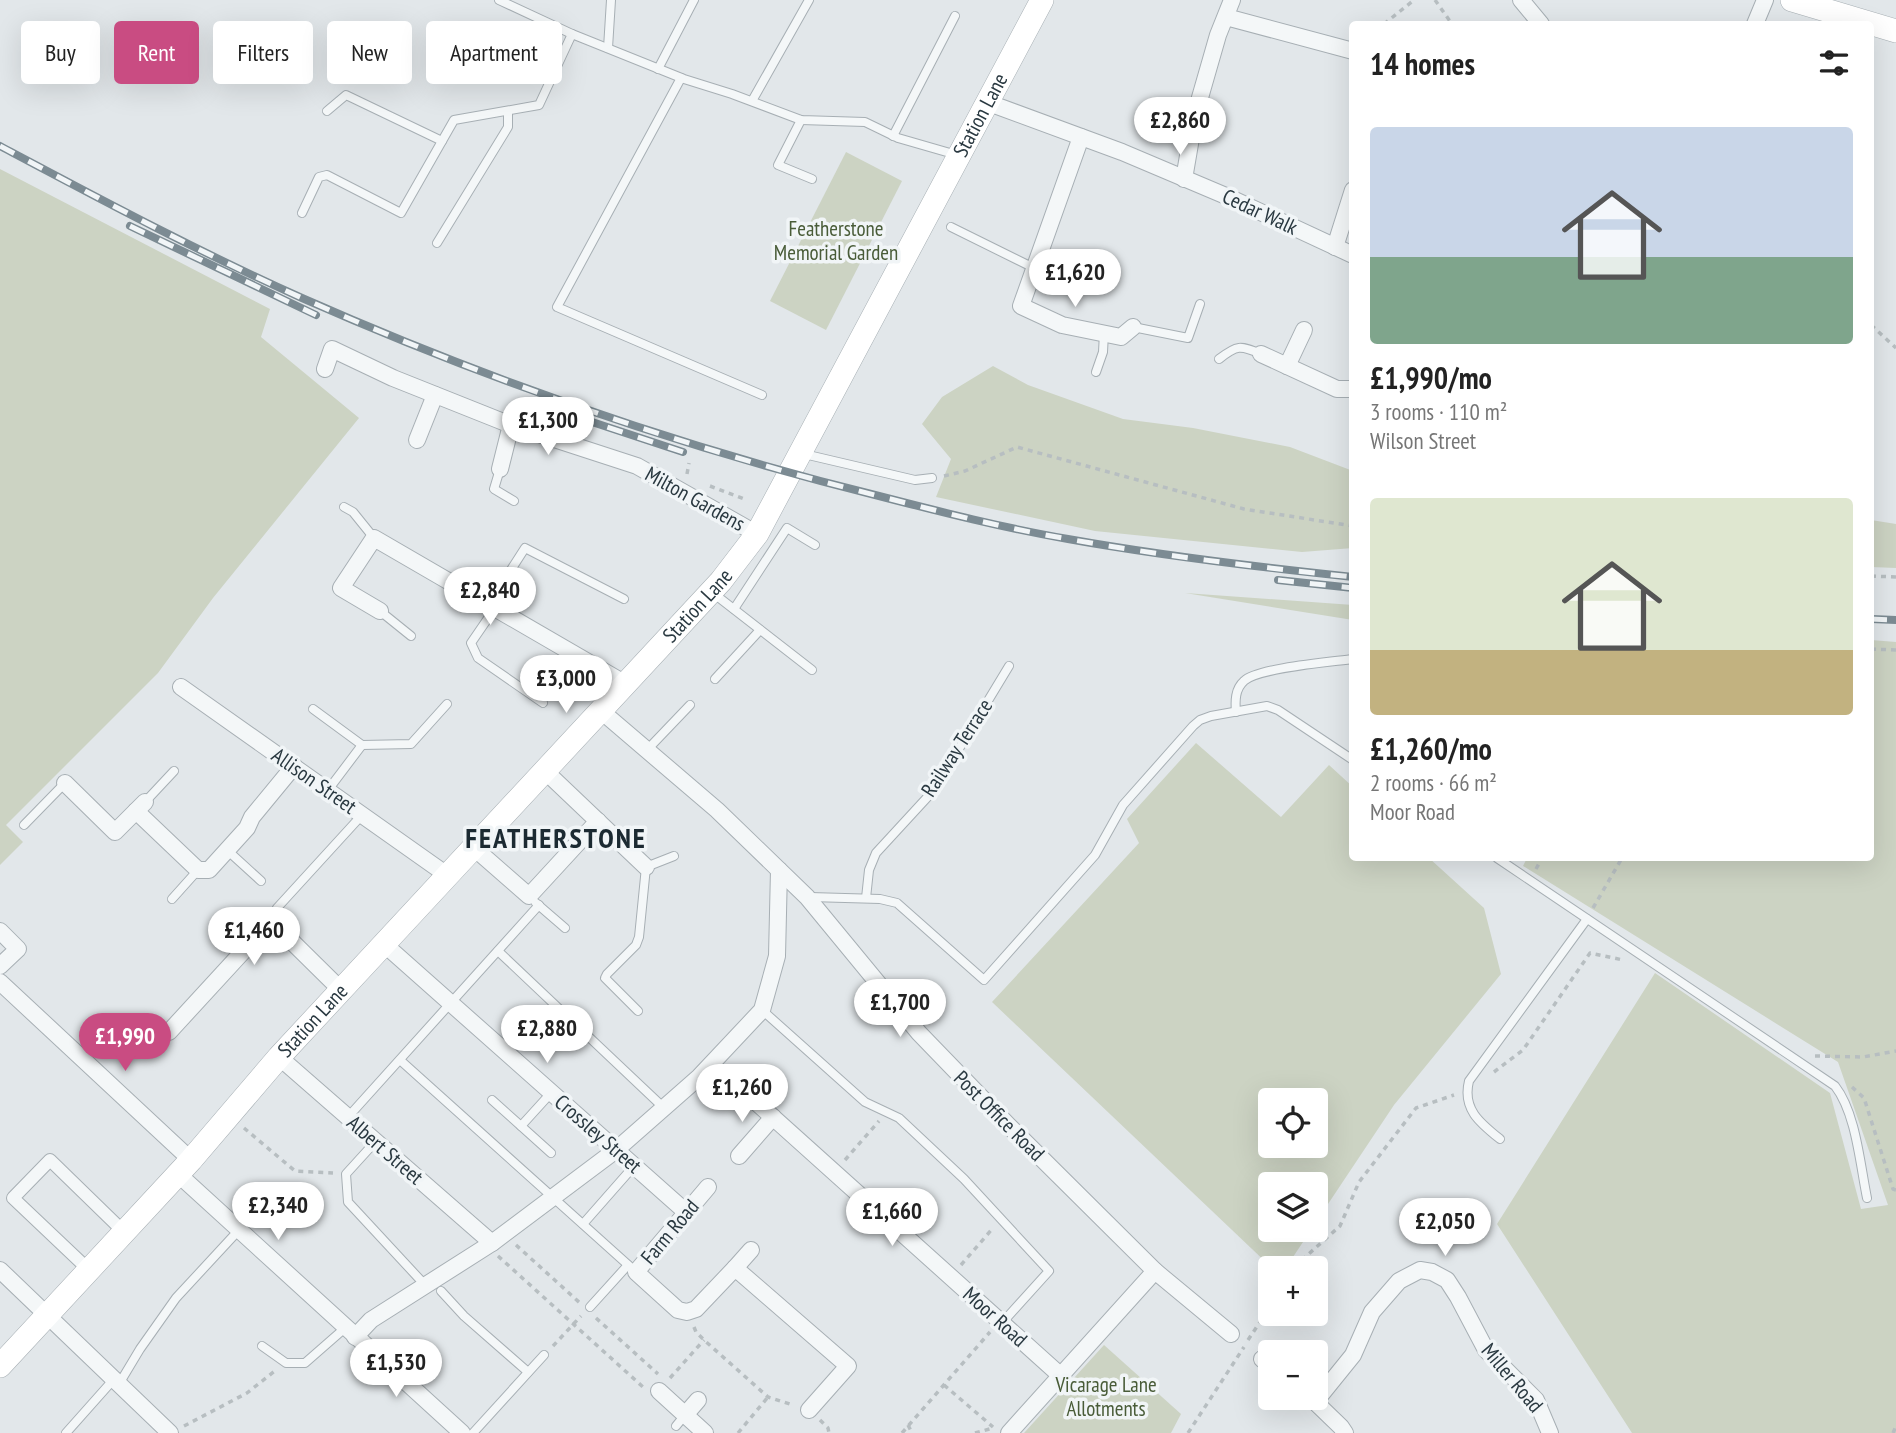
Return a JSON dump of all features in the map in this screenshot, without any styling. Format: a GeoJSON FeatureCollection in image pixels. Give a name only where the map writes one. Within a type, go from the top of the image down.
{"type":"FeatureCollection","features":[{"type":"Feature","properties":{"kind":"main road","name":"Station Lane"},"geometry":{"type":"LineString","coordinates":[[0,1366],[185,1167],[279,1057],[711,592],[757,534],[1042,0]]}},
{"type":"Feature","properties":{"kind":"main road"},"geometry":{"type":"LineString","coordinates":[[1792,0],[1865,21]]}},
{"type":"Feature","properties":{"kind":"main road"},"geometry":{"type":"LineString","coordinates":[[1874,24],[1896,30]]}},
{"type":"Feature","properties":{"kind":"street"},"geometry":{"type":"LineString","coordinates":[[1184,179],[1195,115],[1233,0]]}},
{"type":"Feature","properties":{"kind":"street"},"geometry":{"type":"LineString","coordinates":[[1521,0],[1538,21]]}},
{"type":"Feature","properties":{"kind":"street"},"geometry":{"type":"LineString","coordinates":[[1756,21],[1765,0]]}},
{"type":"Feature","properties":{"kind":"street"},"geometry":{"type":"LineString","coordinates":[[1226,18],[1349,50]]}},
{"type":"Feature","properties":{"kind":"street","name":"Cedar Walk"},"geometry":{"type":"LineString","coordinates":[[989,103],[1184,179],[1349,253]]}},
{"type":"Feature","properties":{"kind":"street"},"geometry":{"type":"LineString","coordinates":[[1081,137],[1021,306],[1062,325],[1121,337],[1133,327]]}},
{"type":"Feature","properties":{"kind":"street"},"geometry":{"type":"LineString","coordinates":[[1335,247],[1349,203]]}},
{"type":"Feature","properties":{"kind":"street"},"geometry":{"type":"LineString","coordinates":[[1287,366],[1304,330]]}},
{"type":"Feature","properties":{"kind":"street","name":"Milton Gardens"},"geometry":{"type":"LineString","coordinates":[[325,369],[332,349],[393,378],[511,425],[637,466],[757,534]]}},
{"type":"Feature","properties":{"kind":"street"},"geometry":{"type":"LineString","coordinates":[[1261,354],[1336,389],[1349,389]]}},
{"type":"Feature","properties":{"kind":"street"},"geometry":{"type":"LineString","coordinates":[[417,440],[435,395]]}},
{"type":"Feature","properties":{"kind":"street"},"geometry":{"type":"LineString","coordinates":[[500,469],[511,425]]}},
{"type":"Feature","properties":{"kind":"street"},"geometry":{"type":"LineString","coordinates":[[380,611],[341,588],[374,538],[624,683]]}},
{"type":"Feature","properties":{"kind":"street","name":"Allison Street"},"geometry":{"type":"LineString","coordinates":[[181,687],[447,875]]}},
{"type":"Feature","properties":{"kind":"street","name":"Post Office Road"},"geometry":{"type":"LineString","coordinates":[[600,710],[717,810],[807,897],[919,1033],[1155,1271],[1231,1334]]}},
{"type":"Feature","properties":{"kind":"street"},"geometry":{"type":"LineString","coordinates":[[65,783],[115,832],[140,807],[198,870],[209,870],[247,828],[252,817],[293,766]]}},
{"type":"Feature","properties":{"kind":"street"},"geometry":{"type":"LineString","coordinates":[[544,770],[646,867]]}},
{"type":"Feature","properties":{"kind":"street"},"geometry":{"type":"LineString","coordinates":[[472,847],[534,901],[598,821]]}},
{"type":"Feature","properties":{"kind":"street"},"geometry":{"type":"LineString","coordinates":[[350,1332],[425,1286],[555,1198],[616,1150],[699,1077],[762,1010],[777,956],[779,870]]}},
{"type":"Feature","properties":{"kind":"street"},"geometry":{"type":"LineString","coordinates":[[169,1032],[271,921],[341,990]]}},
{"type":"Feature","properties":{"kind":"street"},"geometry":{"type":"LineString","coordinates":[[0,931],[18,949],[0,966]]}},
{"type":"Feature","properties":{"kind":"street","name":"Crossley Street"},"geometry":{"type":"LineString","coordinates":[[384,944],[686,1212]]}},
{"type":"Feature","properties":{"kind":"street"},"geometry":{"type":"LineString","coordinates":[[0,982],[185,1167],[238,1231],[462,1433]]}},
{"type":"Feature","properties":{"kind":"street","name":"Albert Street"},"geometry":{"type":"LineString","coordinates":[[279,1057],[489,1244]]}},
{"type":"Feature","properties":{"kind":"street","name":"Moor Road"},"geometry":{"type":"LineString","coordinates":[[747,1094],[1061,1376]]}},
{"type":"Feature","properties":{"kind":"street"},"geometry":{"type":"LineString","coordinates":[[739,1156],[773,1117]]}},
{"type":"Feature","properties":{"kind":"street"},"geometry":{"type":"LineString","coordinates":[[89,1270],[13,1198],[50,1160],[125,1233]]}},
{"type":"Feature","properties":{"kind":"street","name":"Farm Road"},"geometry":{"type":"LineString","coordinates":[[691,1311],[678,1310],[632,1269],[708,1187]]}},
{"type":"Feature","properties":{"kind":"street"},"geometry":{"type":"LineString","coordinates":[[691,1311],[696,1309],[751,1250]]}},
{"type":"Feature","properties":{"kind":"street"},"geometry":{"type":"LineString","coordinates":[[734,1268],[848,1366],[809,1410]]}},
{"type":"Feature","properties":{"kind":"street"},"geometry":{"type":"LineString","coordinates":[[0,1270],[117,1382],[175,1430]]}},
{"type":"Feature","properties":{"kind":"street","name":"Miller Road"},"geometry":{"type":"LineString","coordinates":[[1328,1383],[1353,1355],[1373,1312],[1399,1281],[1420,1270],[1432,1272],[1447,1280],[1486,1350],[1536,1400],[1550,1433]]}},
{"type":"Feature","properties":{"kind":"street"},"geometry":{"type":"LineString","coordinates":[[1002,1431],[1061,1376],[1155,1271]]}},
{"type":"Feature","properties":{"kind":"street"},"geometry":{"type":"LineString","coordinates":[[659,1391],[681,1421],[705,1433]]}},
{"type":"Feature","properties":{"kind":"street"},"geometry":{"type":"LineString","coordinates":[[681,1421],[698,1400]]}},
{"type":"Feature","properties":{"kind":"street"},"geometry":{"type":"LineString","coordinates":[[1322,1410],[1340,1431]]}},
{"type":"Feature","properties":{"kind":"lane"},"geometry":{"type":"LineString","coordinates":[[499,0],[572,34],[658,69],[801,120],[865,122],[893,136],[960,156]]}},
{"type":"Feature","properties":{"kind":"lane"},"geometry":{"type":"LineString","coordinates":[[608,48],[611,0]]}},
{"type":"Feature","properties":{"kind":"lane"},"geometry":{"type":"LineString","coordinates":[[658,69],[694,0]]}},
{"type":"Feature","properties":{"kind":"lane"},"geometry":{"type":"LineString","coordinates":[[752,101],[809,0]]}},
{"type":"Feature","properties":{"kind":"lane"},"geometry":{"type":"LineString","coordinates":[[893,136],[955,16]]}},
{"type":"Feature","properties":{"kind":"lane"},"geometry":{"type":"LineString","coordinates":[[302,214],[319,177],[327,175],[401,213],[454,120],[539,105],[572,34]]}},
{"type":"Feature","properties":{"kind":"lane"},"geometry":{"type":"LineString","coordinates":[[681,78],[557,307],[762,396]]}},
{"type":"Feature","properties":{"kind":"lane"},"geometry":{"type":"LineString","coordinates":[[327,111],[346,95],[442,141]]}},
{"type":"Feature","properties":{"kind":"lane"},"geometry":{"type":"LineString","coordinates":[[437,243],[508,127],[508,111]]}},
{"type":"Feature","properties":{"kind":"lane"},"geometry":{"type":"LineString","coordinates":[[801,120],[778,165],[812,179]]}},
{"type":"Feature","properties":{"kind":"lane"},"geometry":{"type":"LineString","coordinates":[[951,227],[1034,268]]}},
{"type":"Feature","properties":{"kind":"lane"},"geometry":{"type":"LineString","coordinates":[[1133,327],[1188,338],[1200,304]]}},
{"type":"Feature","properties":{"kind":"lane"},"geometry":{"type":"LineString","coordinates":[[1096,372],[1103,352],[1104,333]]}},
{"type":"Feature","properties":{"kind":"lane"},"geometry":{"type":"LineString","coordinates":[[1219,359],[1234,348],[1243,347],[1261,354]]}},
{"type":"Feature","properties":{"kind":"lane"},"geometry":{"type":"LineString","coordinates":[[801,454],[915,480],[932,478]]}},
{"type":"Feature","properties":{"kind":"lane"},"geometry":{"type":"LineString","coordinates":[[500,469],[494,489],[514,501]]}},
{"type":"Feature","properties":{"kind":"lane"},"geometry":{"type":"LineString","coordinates":[[344,507],[353,512],[374,538]]}},
{"type":"Feature","properties":{"kind":"lane"},"geometry":{"type":"LineString","coordinates":[[734,609],[787,528],[815,545]]}},
{"type":"Feature","properties":{"kind":"lane"},"geometry":{"type":"LineString","coordinates":[[542,703],[478,658],[471,648],[471,643],[525,548],[624,599]]}},
{"type":"Feature","properties":{"kind":"lane"},"geometry":{"type":"LineString","coordinates":[[711,592],[812,670]]}},
{"type":"Feature","properties":{"kind":"lane"},"geometry":{"type":"LineString","coordinates":[[380,611],[411,636]]}},
{"type":"Feature","properties":{"kind":"lane"},"geometry":{"type":"LineString","coordinates":[[715,679],[760,630]]}},
{"type":"Feature","properties":{"kind":"lane"},"geometry":{"type":"LineString","coordinates":[[1236,712],[1235,697],[1240,685],[1255,674],[1349,660]]}},
{"type":"Feature","properties":{"kind":"lane","name":"Railway Terrace"},"geometry":{"type":"LineString","coordinates":[[866,898],[869,870],[876,853],[934,790],[1009,666]]}},
{"type":"Feature","properties":{"kind":"lane"},"geometry":{"type":"LineString","coordinates":[[313,709],[362,745],[411,744],[447,704]]}},
{"type":"Feature","properties":{"kind":"lane"},"geometry":{"type":"LineString","coordinates":[[646,751],[690,705]]}},
{"type":"Feature","properties":{"kind":"lane"},"geometry":{"type":"LineString","coordinates":[[807,897],[866,898],[897,903],[984,980],[1095,855],[1124,805],[1200,720],[1267,706],[1278,709],[1349,757]]}},
{"type":"Feature","properties":{"kind":"lane"},"geometry":{"type":"LineString","coordinates":[[328,790],[362,745]]}},
{"type":"Feature","properties":{"kind":"lane"},"geometry":{"type":"LineString","coordinates":[[140,807],[173,771]]}},
{"type":"Feature","properties":{"kind":"lane"},"geometry":{"type":"LineString","coordinates":[[24,825],[65,783]]}},
{"type":"Feature","properties":{"kind":"lane"},"geometry":{"type":"LineString","coordinates":[[271,921],[277,908],[362,815]]}},
{"type":"Feature","properties":{"kind":"lane"},"geometry":{"type":"LineString","coordinates":[[227,850],[261,881]]}},
{"type":"Feature","properties":{"kind":"lane"},"geometry":{"type":"LineString","coordinates":[[638,1011],[605,978],[636,945],[639,937],[646,867],[674,856]]}},
{"type":"Feature","properties":{"kind":"lane"},"geometry":{"type":"LineString","coordinates":[[1501,861],[1835,1086],[1843,1096],[1851,1122],[1867,1198]]}},
{"type":"Feature","properties":{"kind":"lane"},"geometry":{"type":"LineString","coordinates":[[172,899],[198,870]]}},
{"type":"Feature","properties":{"kind":"lane"},"geometry":{"type":"LineString","coordinates":[[348,1117],[498,951],[534,901],[565,928]]}},
{"type":"Feature","properties":{"kind":"lane"},"geometry":{"type":"LineString","coordinates":[[1500,1139],[1479,1123],[1468,1104],[1469,1081],[1587,919]]}},
{"type":"Feature","properties":{"kind":"lane"},"geometry":{"type":"LineString","coordinates":[[498,951],[664,1108]]}},
{"type":"Feature","properties":{"kind":"lane"},"geometry":{"type":"LineString","coordinates":[[762,1010],[865,1102],[899,1118],[964,1179],[1049,1271],[1001,1322]]}},
{"type":"Feature","properties":{"kind":"lane"},"geometry":{"type":"LineString","coordinates":[[400,1060],[632,1269],[590,1307]]}},
{"type":"Feature","properties":{"kind":"lane"},"geometry":{"type":"LineString","coordinates":[[521,1126],[551,1093]]}},
{"type":"Feature","properties":{"kind":"lane"},"geometry":{"type":"LineString","coordinates":[[492,1100],[551,1153]]}},
{"type":"Feature","properties":{"kind":"lane"},"geometry":{"type":"LineString","coordinates":[[376,1141],[346,1174],[348,1202],[425,1286]]}},
{"type":"Feature","properties":{"kind":"lane"},"geometry":{"type":"LineString","coordinates":[[583,1224],[635,1166]]}},
{"type":"Feature","properties":{"kind":"lane"},"geometry":{"type":"LineString","coordinates":[[66,1433],[117,1382],[176,1298],[238,1231]]}},
{"type":"Feature","properties":{"kind":"lane"},"geometry":{"type":"LineString","coordinates":[[441,1291],[464,1316],[528,1372]]}},
{"type":"Feature","properties":{"kind":"lane"},"geometry":{"type":"LineString","coordinates":[[262,1346],[286,1363],[305,1363],[350,1332]]}},
{"type":"Feature","properties":{"kind":"lane"},"geometry":{"type":"LineString","coordinates":[[473,1433],[544,1355]]}},
{"type":"Feature","properties":{"kind":"path"},"geometry":{"type":"LineString","coordinates":[[1388,21],[1414,0]]}},
{"type":"Feature","properties":{"kind":"path"},"geometry":{"type":"LineString","coordinates":[[1435,0],[1450,21]]}},
{"type":"Feature","properties":{"kind":"path"},"geometry":{"type":"LineString","coordinates":[[1874,328],[1896,348]]}},
{"type":"Feature","properties":{"kind":"path"},"geometry":{"type":"LineString","coordinates":[[932,478],[965,471],[1017,447],[1244,509],[1349,525]]}},
{"type":"Feature","properties":{"kind":"path"},"geometry":{"type":"LineString","coordinates":[[686,477],[689,463]]}},
{"type":"Feature","properties":{"kind":"path"},"geometry":{"type":"LineString","coordinates":[[698,482],[747,500]]}},
{"type":"Feature","properties":{"kind":"path"},"geometry":{"type":"LineString","coordinates":[[1874,576],[1896,577]]}},
{"type":"Feature","properties":{"kind":"path"},"geometry":{"type":"LineString","coordinates":[[1874,649],[1896,650]]}},
{"type":"Feature","properties":{"kind":"path"},"geometry":{"type":"LineString","coordinates":[[1587,919],[1620,861]]}},
{"type":"Feature","properties":{"kind":"path"},"geometry":{"type":"LineString","coordinates":[[1790,1056],[1863,1058],[1896,1051]]}},
{"type":"Feature","properties":{"kind":"path"},"geometry":{"type":"LineString","coordinates":[[835,1172],[887,1112]]}},
{"type":"Feature","properties":{"kind":"path"},"geometry":{"type":"LineString","coordinates":[[229,1116],[295,1171],[346,1174]]}},
{"type":"Feature","properties":{"kind":"path"},"geometry":{"type":"LineString","coordinates":[[951,1277],[1000,1219]]}},
{"type":"Feature","properties":{"kind":"path"},"geometry":{"type":"LineString","coordinates":[[489,1244],[654,1396],[704,1340]]}},
{"type":"Feature","properties":{"kind":"path"},"geometry":{"type":"LineString","coordinates":[[544,1355],[590,1307]]}},
{"type":"Feature","properties":{"kind":"path"},"geometry":{"type":"LineString","coordinates":[[691,1311],[696,1332],[768,1397],[809,1410],[828,1428],[829,1433]]}},
{"type":"Feature","properties":{"kind":"path"},"geometry":{"type":"LineString","coordinates":[[902,1433],[1001,1322]]}},
{"type":"Feature","properties":{"kind":"path"},"geometry":{"type":"LineString","coordinates":[[1188,1433],[1258,1325]]}},
{"type":"Feature","properties":{"kind":"path"},"geometry":{"type":"LineString","coordinates":[[1231,1334],[1258,1356]]}},
{"type":"Feature","properties":{"kind":"path"},"geometry":{"type":"LineString","coordinates":[[175,1430],[247,1393],[286,1363]]}},
{"type":"Feature","properties":{"kind":"path"},"geometry":{"type":"LineString","coordinates":[[944,1385],[1002,1431]]}},
{"type":"Feature","properties":{"kind":"path"},"geometry":{"type":"LineString","coordinates":[[738,1433],[768,1397]]}},
{"type":"Feature","properties":{"kind":"path"},"geometry":{"type":"LineString","coordinates":[[908,1425],[912,1433]]}},
{"type":"Feature","properties":{"kind":"path"},"geometry":{"type":"LineString","coordinates":[[1893,1433],[1896,1426]]}},
{"type":"Feature","properties":{"kind":"path"},"geometry":{"type":"LineString","coordinates":[[975,1433],[1002,1431]]}},
{"type":"Feature","properties":{"kind":"green space","name":"Featherstone Memorial Garden"},"geometry":{"type":"Polygon","coordinates":[[[846,152],[902,181],[826,330],[770,301],[846,152]]]}},
{"type":"Feature","properties":{"kind":"green space"},"geometry":{"type":"Polygon","coordinates":[[[0,169],[270,309],[261,337],[359,418],[213,598],[158,673],[6,825],[23,842],[0,865],[0,169]]]}},
{"type":"Feature","properties":{"kind":"green space"},"geometry":{"type":"Polygon","coordinates":[[[993,366],[1028,385],[1123,419],[1193,428],[1290,447],[1349,469],[1349,548],[1302,552],[1095,531],[936,497],[951,459],[922,424],[942,397],[993,366]]]}},
{"type":"Feature","properties":{"kind":"green space"},"geometry":{"type":"Polygon","coordinates":[[[1874,520],[1896,524],[1896,568],[1874,567],[1874,520]]]}},
{"type":"Feature","properties":{"kind":"green space"},"geometry":{"type":"Polygon","coordinates":[[[1185,593],[1349,605],[1349,619],[1185,593]]]}},
{"type":"Feature","properties":{"kind":"green space"},"geometry":{"type":"Polygon","coordinates":[[[1874,640],[1896,642],[1896,1433],[1632,1433],[1497,1224],[1655,973],[1830,1093],[1861,1209],[1888,1205],[1838,1062],[1523,866],[1526,861],[1874,861],[1874,640]]]}},
{"type":"Feature","properties":{"kind":"green space"},"geometry":{"type":"Polygon","coordinates":[[[1196,743],[1281,817],[1329,765],[1349,783],[1349,861],[1432,861],[1484,908],[1501,974],[1394,1105],[1328,1204],[1328,1172],[1258,1172],[1258,1242],[1303,1242],[1294,1256],[1259,1256],[992,1002],[1139,843],[1127,819],[1196,743]]]}},
{"type":"Feature","properties":{"kind":"green space","name":"Vicarage Lane Allotments"},"geometry":{"type":"Polygon","coordinates":[[[1104,1345],[1181,1414],[1171,1433],[1024,1433],[1104,1345]]]}},
{"type":"Feature","properties":{"kind":"railway"},"geometry":{"type":"LineString","coordinates":[[0,146],[188,244],[302,298],[514,384],[658,433],[805,477],[1020,530],[1175,556],[1349,577]]}},
{"type":"Feature","properties":{"kind":"railway"},"geometry":{"type":"LineString","coordinates":[[130,226],[316,315]]}},
{"type":"Feature","properties":{"kind":"railway"},"geometry":{"type":"LineString","coordinates":[[577,417],[683,452]]}},
{"type":"Feature","properties":{"kind":"railway"},"geometry":{"type":"LineString","coordinates":[[1278,580],[1349,588]]}},
{"type":"Feature","properties":{"kind":"railway"},"geometry":{"type":"LineString","coordinates":[[1874,619],[1896,620]]}},
{"type":"Feature","properties":{"kind":"district","name":"FEATHERSTONE"},"geometry":{"type":"Point","coordinates":[556,838]}}]}
